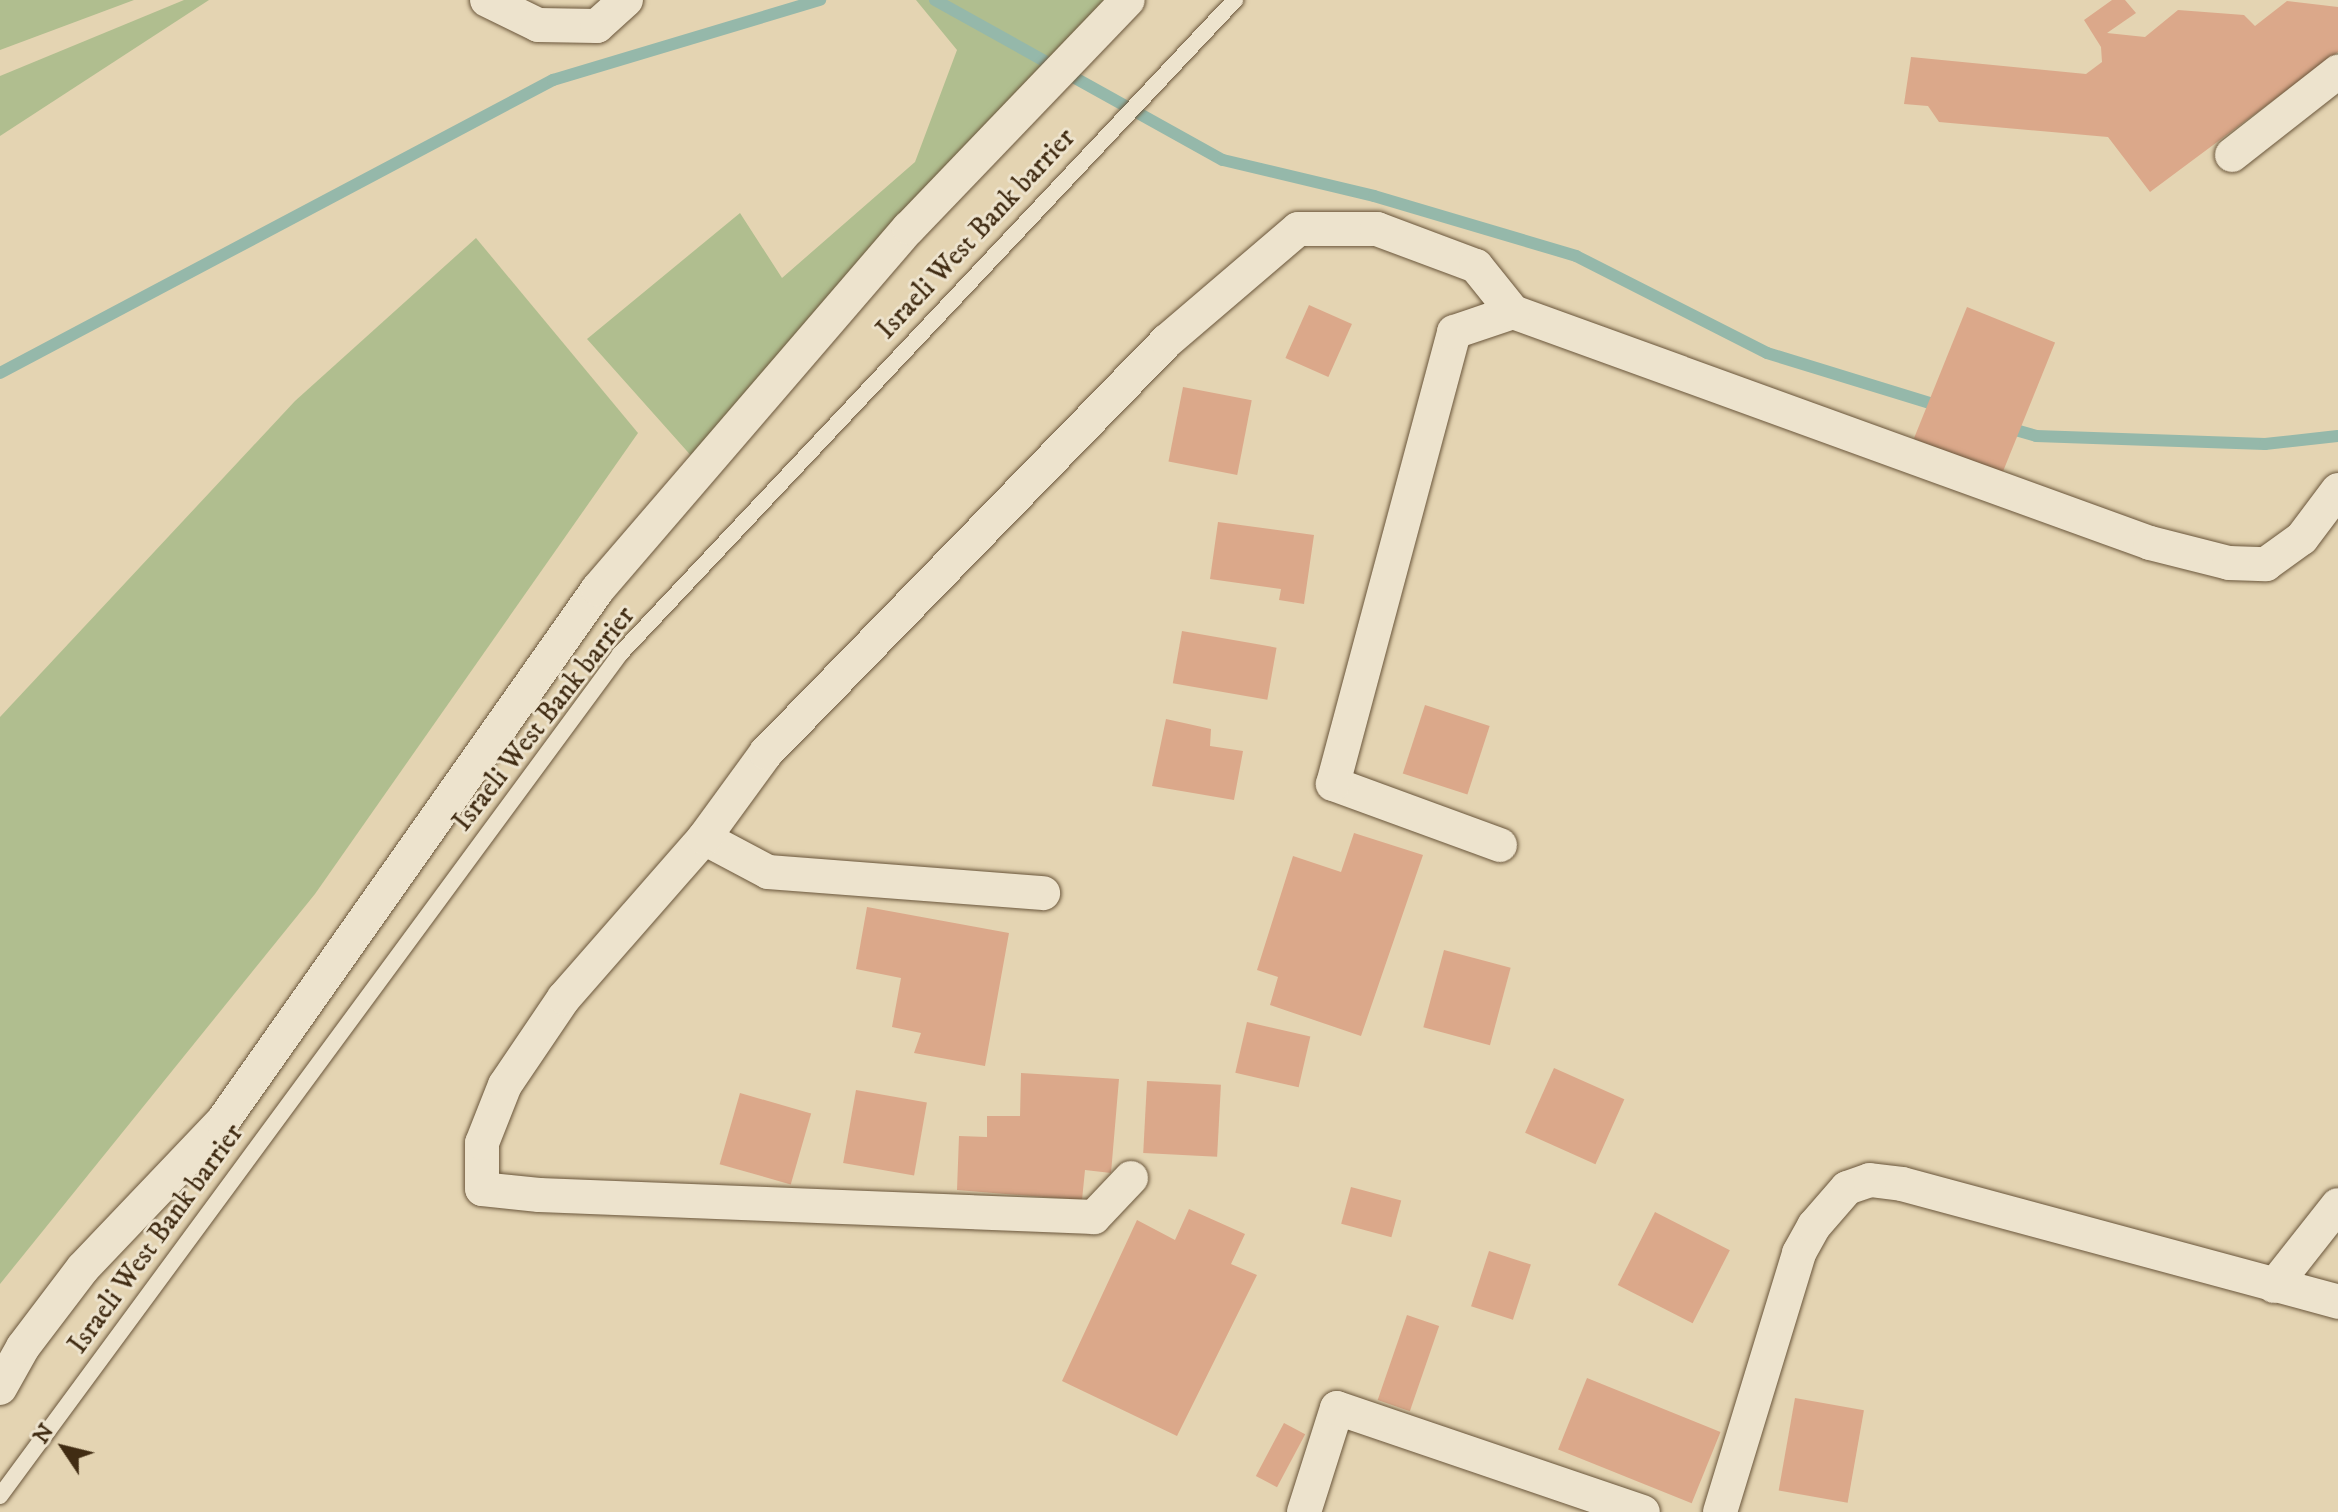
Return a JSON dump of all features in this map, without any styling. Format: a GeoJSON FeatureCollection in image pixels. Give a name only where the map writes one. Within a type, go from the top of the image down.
{"type":"FeatureCollection","features":[{"type":"Feature","properties":{"kind":"street"},"geometry":{"type":"LineString","coordinates":[[487,0],[538,25],[597,26],[626,0]]}},
{"type":"Feature","properties":{"kind":"street"},"geometry":{"type":"LineString","coordinates":[[0,1388],[23,1347],[83,1268],[223,1121],[598,589],[909,228],[1128,0]]}},
{"type":"Feature","properties":{"kind":"street"},"geometry":{"type":"LineString","coordinates":[[2232,155],[2338,72]]}},
{"type":"Feature","properties":{"kind":"street"},"geometry":{"type":"LineString","coordinates":[[1131,1178],[1094,1217],[482,1189],[482,1143],[505,1085],[564,998],[704,838],[766,753],[1156,352],[1298,229],[1377,229],[1476,266],[1513,312],[2150,543],[2229,563],[2266,564],[2302,538],[2338,490]]}},
{"type":"Feature","properties":{"kind":"street"},"geometry":{"type":"LineString","coordinates":[[1500,845],[1333,784],[1454,332],[1513,312]]}},
{"type":"Feature","properties":{"kind":"street"},"geometry":{"type":"LineString","coordinates":[[704,838],[768,872],[1043,893]]}},
{"type":"Feature","properties":{"kind":"street"},"geometry":{"type":"LineString","coordinates":[[1720,1512],[1799,1253],[1847,1188],[1870,1180],[1902,1184],[2338,1302]]}},
{"type":"Feature","properties":{"kind":"street"},"geometry":{"type":"LineString","coordinates":[[2274,1286],[2338,1205]]}},
{"type":"Feature","properties":{"kind":"street"},"geometry":{"type":"LineString","coordinates":[[1304,1512],[1337,1408],[1643,1512]]}},
{"type":"Feature","properties":{"kind":"lane","name":"Israeli West Bank barrier"},"geometry":{"type":"LineString","coordinates":[[0,1496],[620,654],[1235,0]]}},
{"type":"Feature","properties":{"kind":"green space"},"geometry":{"type":"Polygon","coordinates":[[[0,0],[134,0],[0,50],[0,0]]]}},
{"type":"Feature","properties":{"kind":"green space"},"geometry":{"type":"Polygon","coordinates":[[[184,0],[209,0],[0,136],[0,76],[184,0]]]}},
{"type":"Feature","properties":{"kind":"green space"},"geometry":{"type":"Polygon","coordinates":[[[916,0],[1113,0],[694,459],[587,339],[740,213],[782,278],[915,162],[957,50],[916,0]]]}},
{"type":"Feature","properties":{"kind":"green space"},"geometry":{"type":"Polygon","coordinates":[[[476,238],[638,433],[315,894],[0,1284],[0,717],[295,401],[476,238]]]}},
{"type":"Feature","properties":{"kind":"building"},"geometry":{"type":"Polygon","coordinates":[[[2112,0],[2125,0],[2136,13],[2107,33],[2145,37],[2178,10],[2244,15],[2255,26],[2287,1],[2338,7],[2338,52],[2150,192],[2108,137],[1939,122],[1928,106],[1904,104],[1911,57],[2086,74],[2102,62],[2101,47],[2084,20],[2112,0]]]}},
{"type":"Feature","properties":{"kind":"building"},"geometry":{"type":"Polygon","coordinates":[[[1309,305],[1352,324],[1328,377],[1285,358],[1309,305]]]}},
{"type":"Feature","properties":{"kind":"building"},"geometry":{"type":"Polygon","coordinates":[[[1967,307],[2055,343],[2002,474],[1914,439],[1967,307]]]}},
{"type":"Feature","properties":{"kind":"building"},"geometry":{"type":"Polygon","coordinates":[[[1183,387],[1252,400],[1237,475],[1168,462],[1183,387]]]}},
{"type":"Feature","properties":{"kind":"building"},"geometry":{"type":"Polygon","coordinates":[[[1218,522],[1314,535],[1304,604],[1279,600],[1281,589],[1210,579],[1218,522]]]}},
{"type":"Feature","properties":{"kind":"building"},"geometry":{"type":"Polygon","coordinates":[[[1182,631],[1277,648],[1267,700],[1173,683],[1182,631]]]}},
{"type":"Feature","properties":{"kind":"building"},"geometry":{"type":"Polygon","coordinates":[[[1425,705],[1490,726],[1467,794],[1403,773],[1425,705]]]}},
{"type":"Feature","properties":{"kind":"building"},"geometry":{"type":"Polygon","coordinates":[[[1166,719],[1211,729],[1210,746],[1243,751],[1234,800],[1152,786],[1166,719]]]}},
{"type":"Feature","properties":{"kind":"building"},"geometry":{"type":"Polygon","coordinates":[[[1354,833],[1423,855],[1361,1036],[1270,1005],[1278,977],[1257,970],[1293,856],[1341,872],[1354,833]]]}},
{"type":"Feature","properties":{"kind":"building"},"geometry":{"type":"Polygon","coordinates":[[[867,907],[1009,933],[985,1066],[914,1053],[921,1033],[892,1027],[901,978],[856,969],[867,907]]]}},
{"type":"Feature","properties":{"kind":"building"},"geometry":{"type":"Polygon","coordinates":[[[1444,950],[1511,968],[1490,1045],[1423,1027],[1444,950]]]}},
{"type":"Feature","properties":{"kind":"building"},"geometry":{"type":"Polygon","coordinates":[[[1247,1022],[1310,1037],[1299,1087],[1235,1073],[1247,1022]]]}},
{"type":"Feature","properties":{"kind":"building"},"geometry":{"type":"Polygon","coordinates":[[[1554,1068],[1624,1099],[1595,1164],[1525,1133],[1554,1068]]]}},
{"type":"Feature","properties":{"kind":"building"},"geometry":{"type":"Polygon","coordinates":[[[1021,1073],[1119,1079],[1111,1173],[1085,1170],[1082,1200],[957,1190],[959,1136],[987,1137],[987,1116],[1020,1116],[1021,1073]]]}},
{"type":"Feature","properties":{"kind":"building"},"geometry":{"type":"Polygon","coordinates":[[[1147,1081],[1221,1085],[1217,1157],[1143,1153],[1147,1081]]]}},
{"type":"Feature","properties":{"kind":"building"},"geometry":{"type":"Polygon","coordinates":[[[856,1090],[927,1103],[914,1175],[843,1163],[856,1090]]]}},
{"type":"Feature","properties":{"kind":"building"},"geometry":{"type":"Polygon","coordinates":[[[740,1093],[811,1113],[791,1185],[720,1164],[740,1093]]]}},
{"type":"Feature","properties":{"kind":"building"},"geometry":{"type":"Polygon","coordinates":[[[1351,1187],[1401,1200],[1391,1237],[1341,1224],[1351,1187]]]}},
{"type":"Feature","properties":{"kind":"building"},"geometry":{"type":"Polygon","coordinates":[[[1189,1209],[1245,1234],[1231,1264],[1257,1275],[1177,1436],[1062,1381],[1137,1220],[1175,1240],[1189,1209]]]}},
{"type":"Feature","properties":{"kind":"building"},"geometry":{"type":"Polygon","coordinates":[[[1655,1212],[1730,1250],[1693,1323],[1618,1285],[1655,1212]]]}},
{"type":"Feature","properties":{"kind":"building"},"geometry":{"type":"Polygon","coordinates":[[[1489,1251],[1531,1265],[1513,1320],[1471,1306],[1489,1251]]]}},
{"type":"Feature","properties":{"kind":"building"},"geometry":{"type":"Polygon","coordinates":[[[1407,1315],[1439,1326],[1410,1411],[1378,1400],[1407,1315]]]}},
{"type":"Feature","properties":{"kind":"building"},"geometry":{"type":"Polygon","coordinates":[[[1587,1378],[1721,1432],[1692,1503],[1558,1449],[1587,1378]]]}},
{"type":"Feature","properties":{"kind":"building"},"geometry":{"type":"Polygon","coordinates":[[[1795,1398],[1864,1410],[1848,1503],[1779,1491],[1795,1398]]]}},
{"type":"Feature","properties":{"kind":"building"},"geometry":{"type":"Polygon","coordinates":[[[1284,1423],[1305,1434],[1277,1487],[1256,1476],[1284,1423]]]}},
{"type":"Feature","properties":{"kind":"waterway"},"geometry":{"type":"LineString","coordinates":[[0,373],[553,80],[820,0]]}},
{"type":"Feature","properties":{"kind":"waterway"},"geometry":{"type":"LineString","coordinates":[[935,0],[1223,160],[1374,196],[1576,256],[1767,353],[1942,407]]}},
{"type":"Feature","properties":{"kind":"waterway"},"geometry":{"type":"LineString","coordinates":[[2005,427],[2036,436],[2265,444],[2338,436]]}}]}
